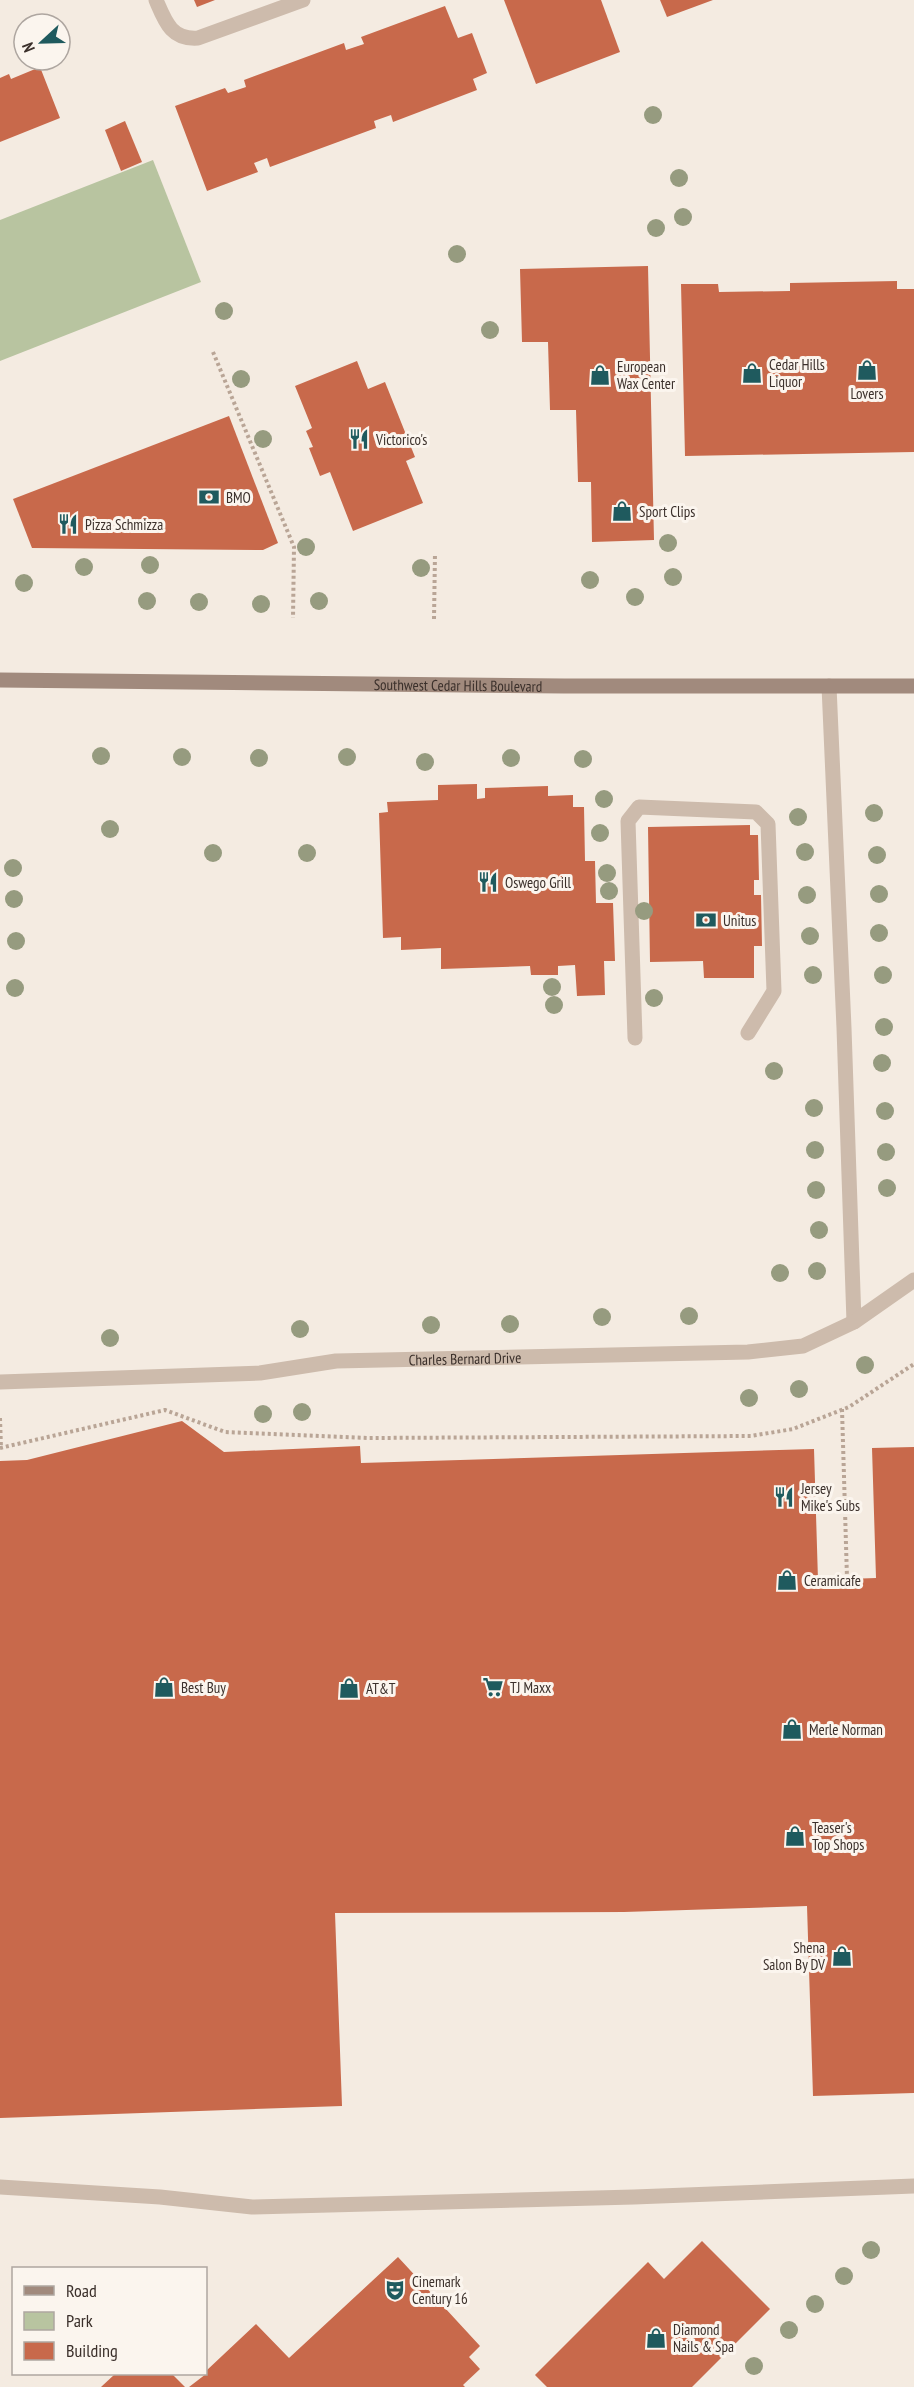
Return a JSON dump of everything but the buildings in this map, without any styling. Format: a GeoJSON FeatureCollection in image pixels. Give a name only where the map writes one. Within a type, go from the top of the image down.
{"type":"FeatureCollection","features":[{"type":"Feature","properties":{"kind":"main road","name":"Southwest Cedar Hills Boulevard"},"geometry":{"type":"LineString","coordinates":[[0,680],[542,686],[914,686]]}},
{"type":"Feature","properties":{"kind":"lane"},"geometry":{"type":"LineString","coordinates":[[156,0],[166,24],[175,35],[189,39],[198,38],[303,0]]}},
{"type":"Feature","properties":{"kind":"lane"},"geometry":{"type":"LineString","coordinates":[[829,686],[854,1322]]}},
{"type":"Feature","properties":{"kind":"lane"},"geometry":{"type":"LineString","coordinates":[[635,1038],[628,821],[639,807],[756,812],[768,824],[774,991],[748,1033]]}},
{"type":"Feature","properties":{"kind":"lane","name":"Charles Bernard Drive"},"geometry":{"type":"LineString","coordinates":[[0,1382],[260,1373],[336,1361],[748,1352],[803,1346],[854,1322],[914,1280]]}},
{"type":"Feature","properties":{"kind":"lane"},"geometry":{"type":"LineString","coordinates":[[0,2187],[160,2197],[252,2207],[634,2197],[736,2191],[914,2186]]}},
{"type":"Feature","properties":{"kind":"path"},"geometry":{"type":"LineString","coordinates":[[213,352],[294,547],[293,618]]}},
{"type":"Feature","properties":{"kind":"path"},"geometry":{"type":"LineString","coordinates":[[434,619],[435,553]]}},
{"type":"Feature","properties":{"kind":"path"},"geometry":{"type":"LineString","coordinates":[[0,1418],[1,1448],[165,1410],[225,1432],[367,1438],[751,1436],[794,1429],[849,1407],[914,1365]]}},
{"type":"Feature","properties":{"kind":"path"},"geometry":{"type":"LineString","coordinates":[[842,1409],[847,1578]]}},
{"type":"Feature","properties":{"kind":"green space"},"geometry":{"type":"Polygon","coordinates":[[[153,160],[201,282],[0,361],[0,220],[153,160]]]}},
{"type":"Feature","properties":{"kind":"place","name":"Lovers"},"geometry":{"type":"Point","coordinates":[867,370]}},
{"type":"Feature","properties":{"kind":"place","name":"Cedar Hills Liquor"},"geometry":{"type":"Point","coordinates":[752,373]}},
{"type":"Feature","properties":{"kind":"place","name":"European Wax Center"},"geometry":{"type":"Point","coordinates":[600,375]}},
{"type":"Feature","properties":{"kind":"place","name":"Victorico's"},"geometry":{"type":"Point","coordinates":[359,439]}},
{"type":"Feature","properties":{"kind":"place","name":"BMO"},"geometry":{"type":"Point","coordinates":[209,497]}},
{"type":"Feature","properties":{"kind":"place","name":"Sport Clips"},"geometry":{"type":"Point","coordinates":[622,511]}},
{"type":"Feature","properties":{"kind":"place","name":"Pizza Schmizza"},"geometry":{"type":"Point","coordinates":[68,524]}},
{"type":"Feature","properties":{"kind":"place","name":"Oswego Grill"},"geometry":{"type":"Point","coordinates":[488,882]}},
{"type":"Feature","properties":{"kind":"place","name":"Unitus"},"geometry":{"type":"Point","coordinates":[706,920]}},
{"type":"Feature","properties":{"kind":"place","name":"Jersey Mike's Subs"},"geometry":{"type":"Point","coordinates":[784,1497]}},
{"type":"Feature","properties":{"kind":"place","name":"Ceramicafe"},"geometry":{"type":"Point","coordinates":[787,1580]}},
{"type":"Feature","properties":{"kind":"place","name":"Best Buy"},"geometry":{"type":"Point","coordinates":[164,1687]}},
{"type":"Feature","properties":{"kind":"place","name":"TJ Maxx"},"geometry":{"type":"Point","coordinates":[493,1687]}},
{"type":"Feature","properties":{"kind":"place","name":"AT&T"},"geometry":{"type":"Point","coordinates":[349,1688]}},
{"type":"Feature","properties":{"kind":"place","name":"Merle Norman"},"geometry":{"type":"Point","coordinates":[792,1729]}},
{"type":"Feature","properties":{"kind":"place","name":"Teaser's Top Shops"},"geometry":{"type":"Point","coordinates":[795,1836]}},
{"type":"Feature","properties":{"kind":"place","name":"Shena Salon By DV"},"geometry":{"type":"Point","coordinates":[842,1956]}},
{"type":"Feature","properties":{"kind":"place","name":"Cinemark Century 16"},"geometry":{"type":"Point","coordinates":[395,2290]}},
{"type":"Feature","properties":{"kind":"place","name":"Diamond Nails & Spa"},"geometry":{"type":"Point","coordinates":[656,2338]}}]}
